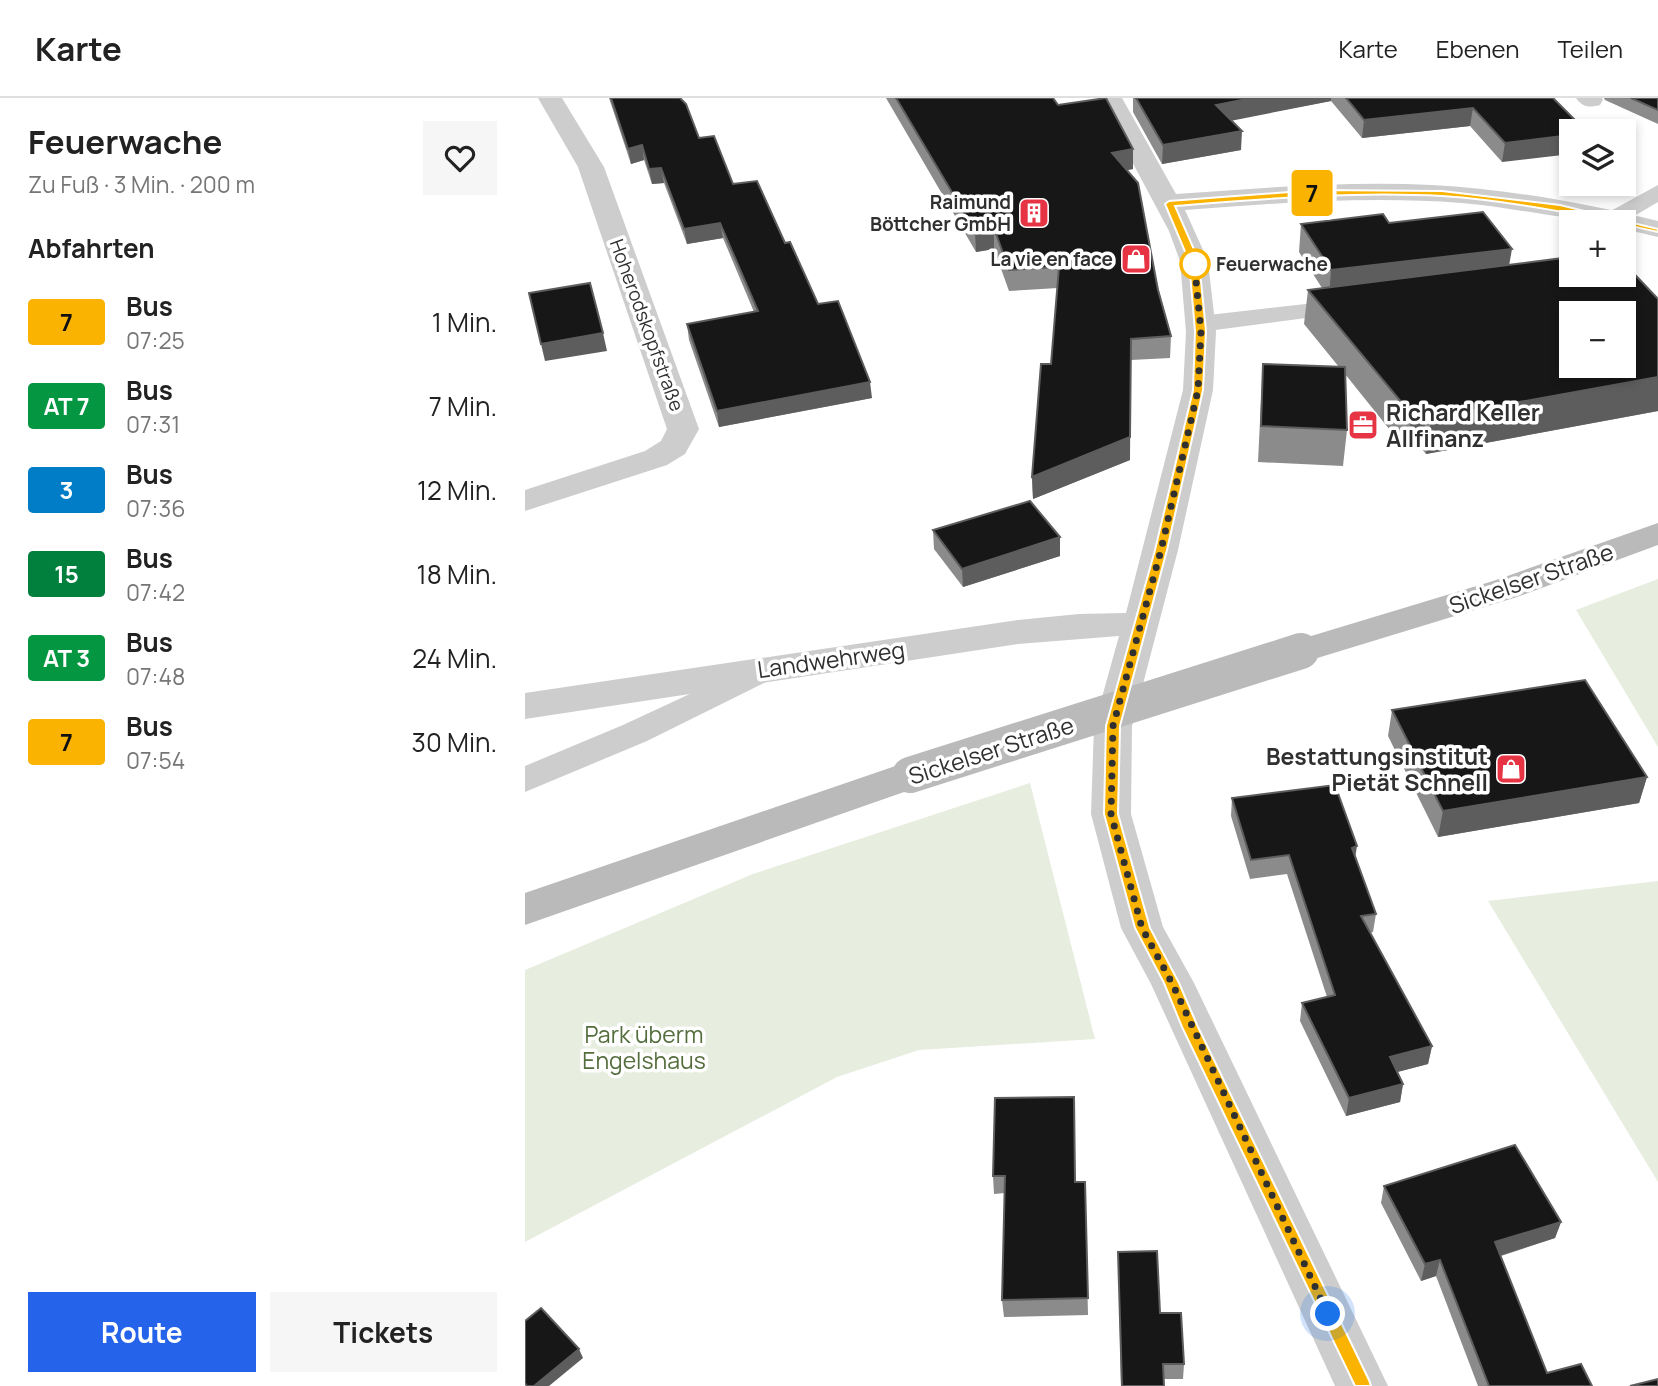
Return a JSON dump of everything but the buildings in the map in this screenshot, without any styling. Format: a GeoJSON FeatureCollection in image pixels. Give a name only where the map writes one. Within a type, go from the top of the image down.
{"type":"FeatureCollection","features":[{"type":"Feature","properties":{"kind":"main road","name":"Sickelser Straße"},"geometry":{"type":"LineString","coordinates":[[525,909],[910,775],[1301,650],[1505,589],[1658,533]]}},
{"type":"Feature","properties":{"kind":"street","name":"Hoherodskopfstraße"},"geometry":{"type":"LineString","coordinates":[[525,501],[656,458],[674,447],[684,429],[591,167],[550,98]]}},
{"type":"Feature","properties":{"kind":"street"},"geometry":{"type":"LineString","coordinates":[[1110,98],[1169,204],[1194,261],[1200,324],[1198,390],[1161,550],[1113,726],[1111,814],[1142,928],[1172,983],[1190,1027],[1362,1386]]}},
{"type":"Feature","properties":{"kind":"street"},"geometry":{"type":"LineString","coordinates":[[1169,204],[1315,193],[1400,191],[1503,199],[1568,210]]}},
{"type":"Feature","properties":{"kind":"street"},"geometry":{"type":"LineString","coordinates":[[1636,223],[1658,229]]}},
{"type":"Feature","properties":{"kind":"street","name":"Landwehrweg"},"geometry":{"type":"LineString","coordinates":[[525,706],[769,668],[1023,633],[1110,624],[1139,625]]}},
{"type":"Feature","properties":{"kind":"lane"},"geometry":{"type":"LineString","coordinates":[[1628,210],[1658,191]]}},
{"type":"Feature","properties":{"kind":"lane"},"geometry":{"type":"LineString","coordinates":[[1200,324],[1380,303]]}},
{"type":"Feature","properties":{"kind":"lane"},"geometry":{"type":"LineString","coordinates":[[525,780],[635,733],[769,668]]}},
{"type":"Feature","properties":{"kind":"green space"},"geometry":{"type":"Polygon","coordinates":[[[1658,579],[1658,747],[1576,610],[1658,579]]]}},
{"type":"Feature","properties":{"kind":"green space","name":"Park überm Engelshaus"},"geometry":{"type":"Polygon","coordinates":[[[1030,783],[1095,1039],[919,1050],[837,1077],[525,1242],[525,970],[753,874],[1030,783]]]}},
{"type":"Feature","properties":{"kind":"green space"},"geometry":{"type":"Polygon","coordinates":[[[1658,881],[1658,1182],[1488,901],[1658,881]]]}},
{"type":"Feature","properties":{"kind":"bus line","name":"7"},"geometry":{"type":"LineString","coordinates":[[1362,1386],[1190,1027],[1172,983],[1142,928],[1111,814],[1113,726],[1161,550],[1198,390],[1201,331],[1194,261],[1169,204],[1315,193],[1442,193],[1560,207],[1658,229]]}},
{"type":"Feature","properties":{"kind":"place","name":"Raimund Böttcher GmbH"},"geometry":{"type":"Point","coordinates":[1034,213]}},
{"type":"Feature","properties":{"kind":"place","name":"La vie en face"},"geometry":{"type":"Point","coordinates":[1136,259]}},
{"type":"Feature","properties":{"kind":"place","name":"Feuerwache"},"geometry":{"type":"Point","coordinates":[1195,264]}},
{"type":"Feature","properties":{"kind":"place","name":"Richard Keller Allfinanz"},"geometry":{"type":"Point","coordinates":[1363,425]}},
{"type":"Feature","properties":{"kind":"place","name":"Bestattungsinstitut Pietät Schnell"},"geometry":{"type":"Point","coordinates":[1511,769]}},
{"type":"Feature","properties":{"kind":"route"},"geometry":{"type":"LineString","coordinates":[[1195,264],[1194,261],[1201,331],[1198,390],[1161,550],[1113,726],[1111,814],[1142,928],[1172,983],[1190,1027],[1328,1314]]}}]}
